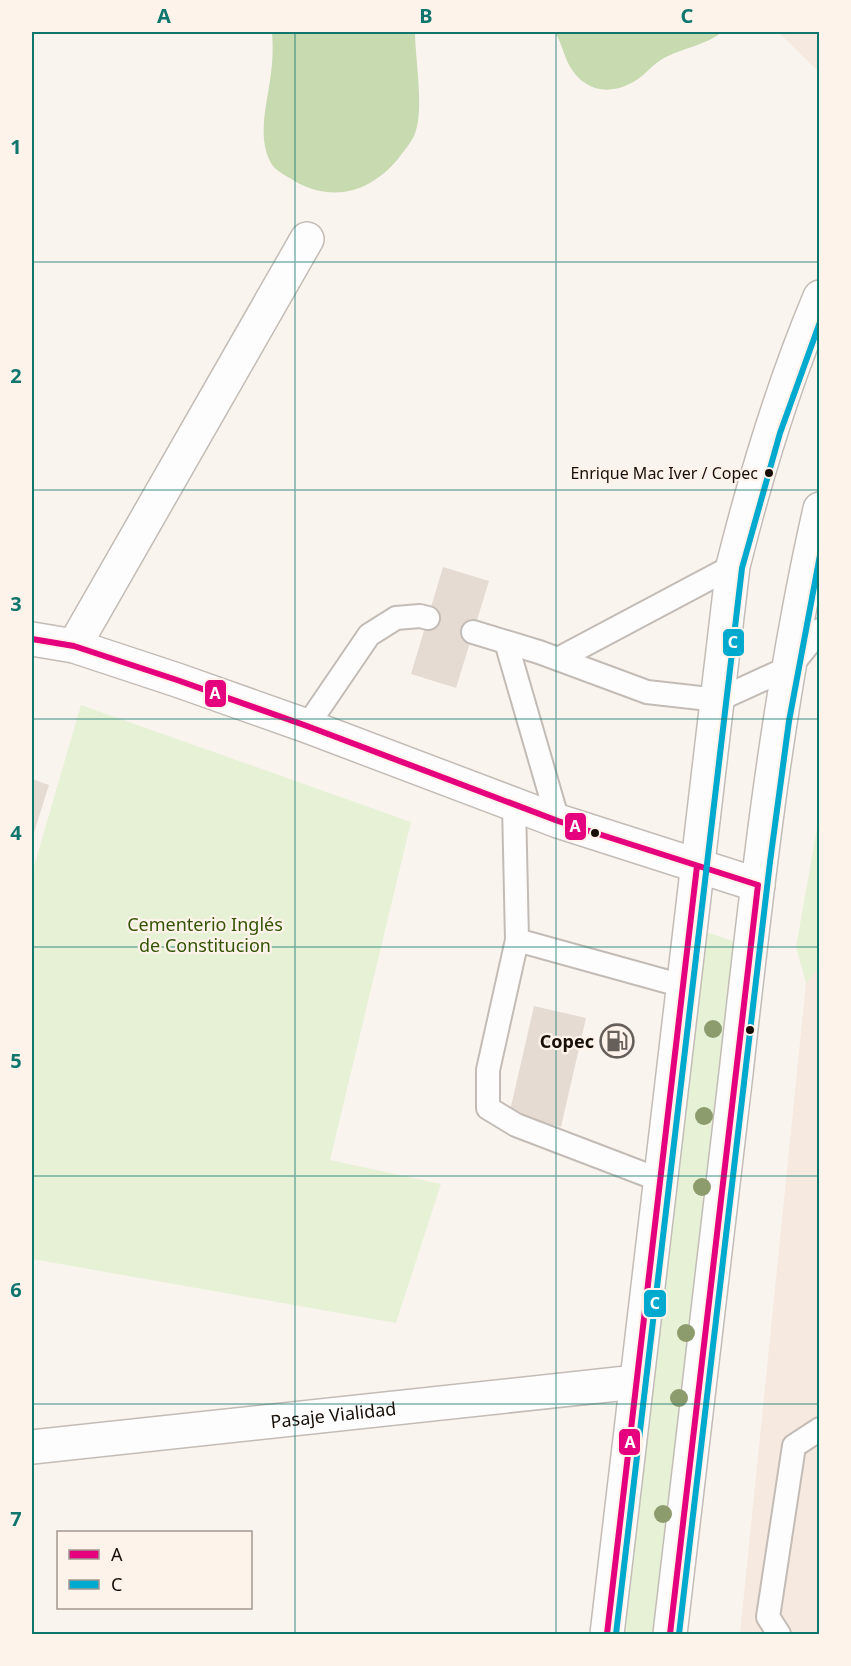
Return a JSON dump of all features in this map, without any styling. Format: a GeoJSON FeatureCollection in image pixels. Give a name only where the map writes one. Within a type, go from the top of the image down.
{"type":"FeatureCollection","features":[{"type":"Feature","properties":{"kind":"main road"},"geometry":{"type":"LineString","coordinates":[[74,646],[307,239]]}},
{"type":"Feature","properties":{"kind":"main road"},"geometry":{"type":"LineString","coordinates":[[606,1635],[733,566],[752,488],[776,412],[819,297]]}},
{"type":"Feature","properties":{"kind":"main road"},"geometry":{"type":"LineString","coordinates":[[670,1635],[758,885],[804,578],[819,509]]}},
{"type":"Feature","properties":{"kind":"main road"},"geometry":{"type":"LineString","coordinates":[[32,639],[74,646],[177,680],[308,726],[558,821],[758,885]]}},
{"type":"Feature","properties":{"kind":"main road","name":"Pasaje Vialidad"},"geometry":{"type":"LineString","coordinates":[[32,1447],[636,1382]]}},
{"type":"Feature","properties":{"kind":"lane"},"geometry":{"type":"LineString","coordinates":[[558,659],[733,566]]}},
{"type":"Feature","properties":{"kind":"lane"},"geometry":{"type":"LineString","coordinates":[[308,726],[369,635],[396,618],[420,616],[428,618]]}},
{"type":"Feature","properties":{"kind":"lane"},"geometry":{"type":"LineString","coordinates":[[473,632],[558,659],[648,692],[718,700],[790,667],[819,630]]}},
{"type":"Feature","properties":{"kind":"lane"},"geometry":{"type":"LineString","coordinates":[[506,642],[558,821]]}},
{"type":"Feature","properties":{"kind":"lane"},"geometry":{"type":"LineString","coordinates":[[514,805],[517,940],[488,1070],[488,1108],[516,1125],[660,1180]]}},
{"type":"Feature","properties":{"kind":"lane"},"geometry":{"type":"LineString","coordinates":[[517,940],[683,986]]}},
{"type":"Feature","properties":{"kind":"lane"},"geometry":{"type":"LineString","coordinates":[[779,1635],[768,1617],[794,1446],[819,1429]]}},
{"type":"Feature","properties":{"kind":"shaded area"},"geometry":{"type":"Polygon","coordinates":[[[778,32],[819,32],[819,72],[778,32]]]}},
{"type":"Feature","properties":{"kind":"shaded area"},"geometry":{"type":"Polygon","coordinates":[[[819,968],[819,1634],[740,1634],[806,983],[819,968]]]}},
{"type":"Feature","properties":{"kind":"green space"},"geometry":{"type":"Polygon","coordinates":[[[272,32],[415,32],[419,99],[417,125],[414,136],[398,159],[376,179],[352,190],[325,192],[296,182],[273,166],[264,141],[272,63],[272,32]]]}},
{"type":"Feature","properties":{"kind":"green space"},"geometry":{"type":"Polygon","coordinates":[[[555,32],[722,32],[709,40],[664,58],[639,79],[626,86],[607,90],[590,86],[575,74],[555,32]]]}},
{"type":"Feature","properties":{"kind":"green space","name":"Cementerio Inglés de Constitucion"},"geometry":{"type":"Polygon","coordinates":[[[81,705],[411,822],[330,1160],[441,1184],[396,1323],[32,1259],[32,873],[81,705]]]}},
{"type":"Feature","properties":{"kind":"green space"},"geometry":{"type":"Polygon","coordinates":[[[819,817],[819,968],[806,983],[796,947],[819,817]]]}},
{"type":"Feature","properties":{"kind":"green space"},"geometry":{"type":"Polygon","coordinates":[[[703,931],[742,944],[659,1634],[617,1634],[703,931]]]}},
{"type":"Feature","properties":{"kind":"building"},"geometry":{"type":"Polygon","coordinates":[[[443,567],[489,581],[456,688],[411,674],[443,567]]]}},
{"type":"Feature","properties":{"kind":"building"},"geometry":{"type":"Polygon","coordinates":[[[32,779],[49,785],[32,839],[32,779]]]}},
{"type":"Feature","properties":{"kind":"building"},"geometry":{"type":"Polygon","coordinates":[[[534,1006],[586,1018],[561,1127],[509,1115],[534,1006]]]}},
{"type":"Feature","properties":{"kind":"transit line","name":"C"},"geometry":{"type":"LineString","coordinates":[[616,1634],[742,568],[780,433],[820,322]]}},
{"type":"Feature","properties":{"kind":"transit line","name":"C"},"geometry":{"type":"LineString","coordinates":[[679,1634],[770,862],[789,721],[820,555]]}},
{"type":"Feature","properties":{"kind":"transit line","name":"A"},"geometry":{"type":"LineString","coordinates":[[32,639],[74,646],[177,680],[307,726],[558,821],[758,885]]}},
{"type":"Feature","properties":{"kind":"transit line","name":"A"},"geometry":{"type":"LineString","coordinates":[[607,1634],[697,866]]}},
{"type":"Feature","properties":{"kind":"transit line","name":"A"},"geometry":{"type":"LineString","coordinates":[[670,1634],[758,885]]}},
{"type":"Feature","properties":{"kind":"place","name":"Enrique Mac Iver / Copec"},"geometry":{"type":"Point","coordinates":[769,473]}},
{"type":"Feature","properties":{"kind":"place","name":"Copec"},"geometry":{"type":"Point","coordinates":[617,1041]}}]}
